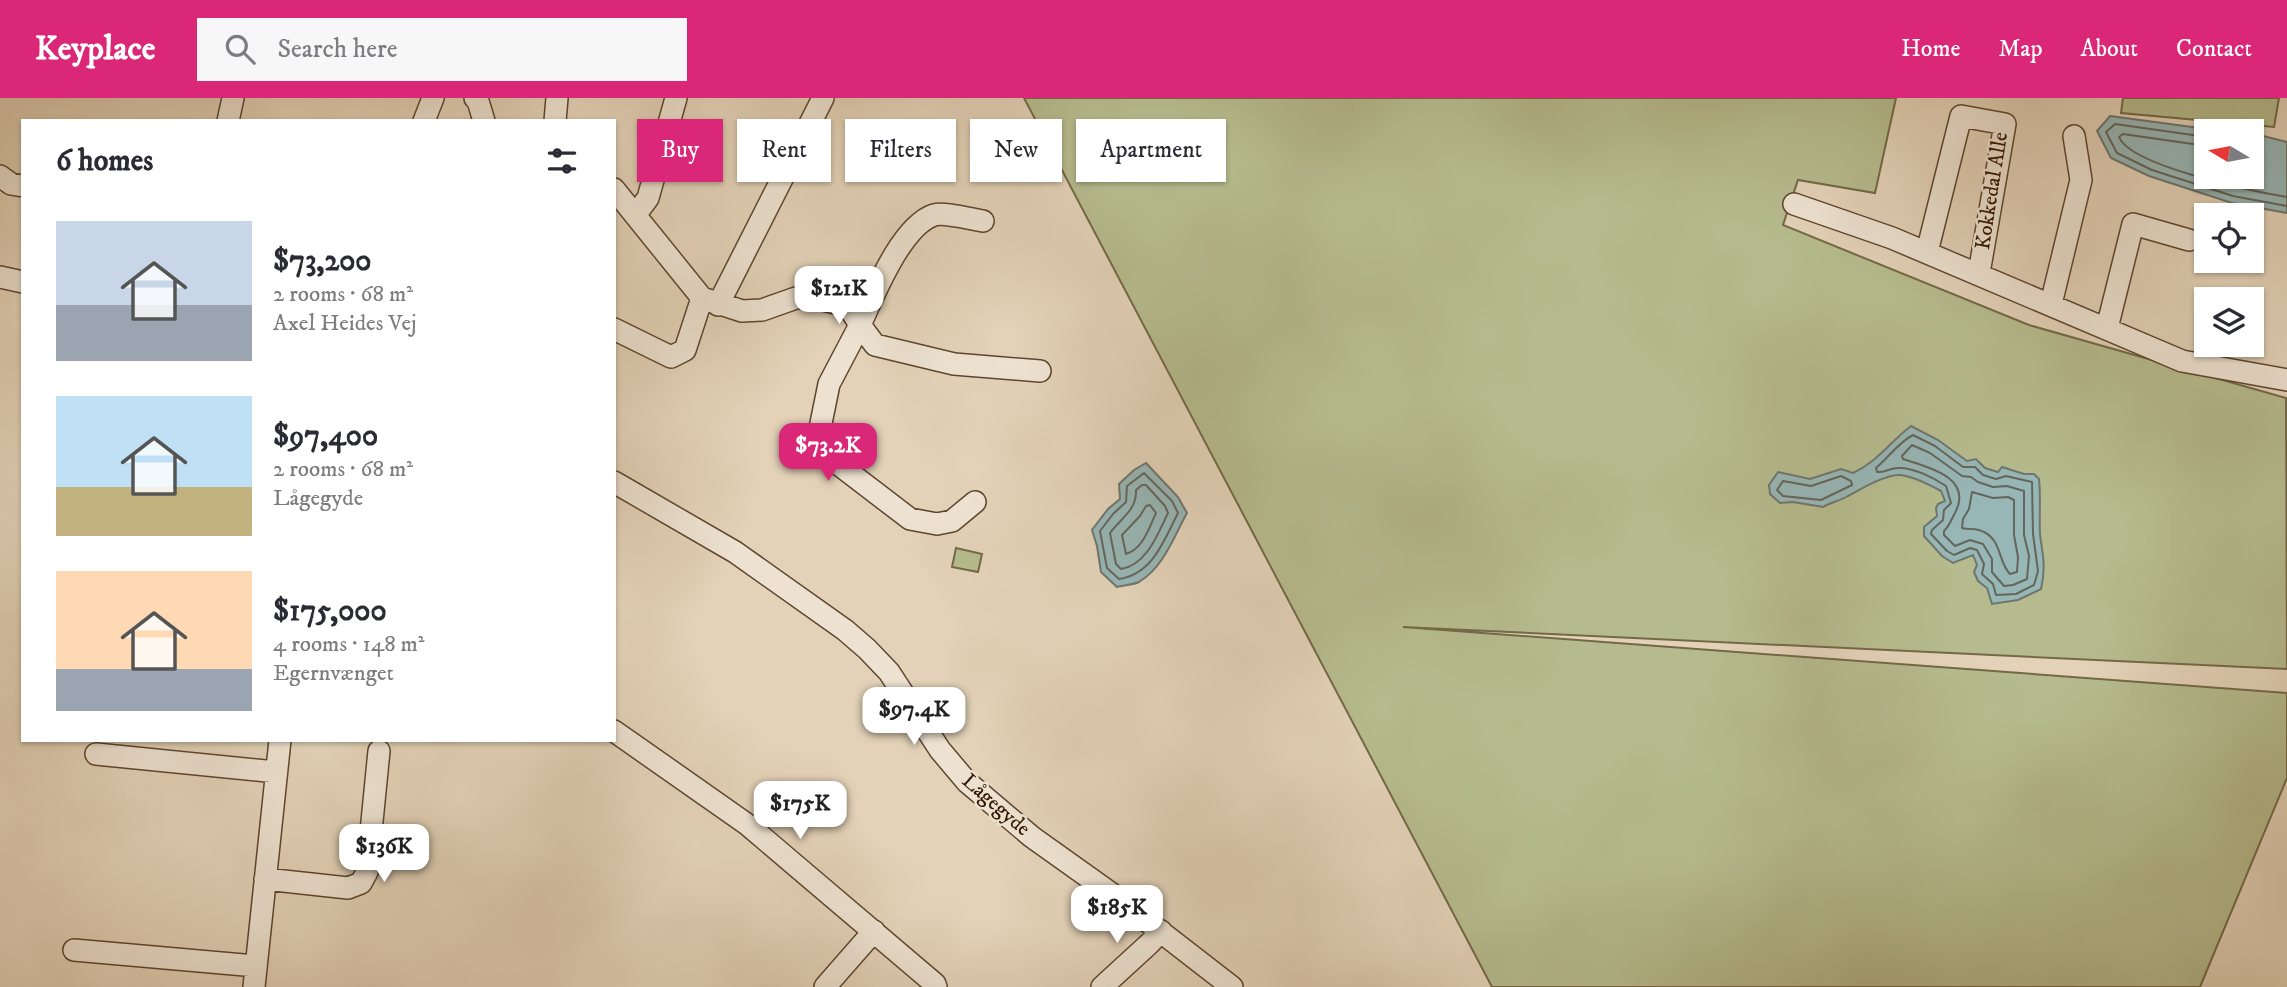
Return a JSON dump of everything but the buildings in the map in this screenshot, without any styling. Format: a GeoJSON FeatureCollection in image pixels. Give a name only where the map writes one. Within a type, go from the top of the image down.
{"type":"FeatureCollection","features":[{"type":"Feature","properties":{"kind":"street"},"geometry":{"type":"LineString","coordinates":[[229,119],[233,98]]}},
{"type":"Feature","properties":{"kind":"street"},"geometry":{"type":"LineString","coordinates":[[425,119],[433,98]]}},
{"type":"Feature","properties":{"kind":"street"},"geometry":{"type":"LineString","coordinates":[[475,98],[483,119]]}},
{"type":"Feature","properties":{"kind":"street"},"geometry":{"type":"LineString","coordinates":[[555,119],[557,98]]}},
{"type":"Feature","properties":{"kind":"street"},"geometry":{"type":"LineString","coordinates":[[636,214],[648,198],[676,98]]}},
{"type":"Feature","properties":{"kind":"street"},"geometry":{"type":"LineString","coordinates":[[616,330],[671,357],[685,350],[823,98]]}},
{"type":"Feature","properties":{"kind":"street","name":"Kokkedal Alle"},"geometry":{"type":"LineString","coordinates":[[1927,252],[1961,116],[2005,124],[1979,273]]}},
{"type":"Feature","properties":{"kind":"street"},"geometry":{"type":"LineString","coordinates":[[2051,304],[2081,180],[2074,136]]}},
{"type":"Feature","properties":{"kind":"street"},"geometry":{"type":"LineString","coordinates":[[0,176],[11,184],[21,186]]}},
{"type":"Feature","properties":{"kind":"street"},"geometry":{"type":"LineString","coordinates":[[616,191],[710,301],[742,311],[762,310],[796,298],[811,297],[849,306],[875,345],[954,364],[1040,371]]}},
{"type":"Feature","properties":{"kind":"street","name":"Kokkedal Alle"},"geometry":{"type":"LineString","coordinates":[[1794,204],[1979,273],[2182,361],[2287,380]]}},
{"type":"Feature","properties":{"kind":"street"},"geometry":{"type":"LineString","coordinates":[[975,502],[952,521],[937,524],[910,519],[825,454],[818,438],[829,384],[890,262],[918,224],[937,214],[983,221]]}},
{"type":"Feature","properties":{"kind":"street"},"geometry":{"type":"LineString","coordinates":[[2107,328],[2133,224],[2189,240]]}},
{"type":"Feature","properties":{"kind":"street"},"geometry":{"type":"LineString","coordinates":[[0,277],[21,282]]}},
{"type":"Feature","properties":{"kind":"street","name":"Lågegyde"},"geometry":{"type":"LineString","coordinates":[[616,483],[735,552],[806,600],[859,641],[888,672],[940,750],[967,782],[1032,837],[1161,931],[1232,987]]}},
{"type":"Feature","properties":{"kind":"street"},"geometry":{"type":"LineString","coordinates":[[616,732],[748,825],[936,987]]}},
{"type":"Feature","properties":{"kind":"street"},"geometry":{"type":"LineString","coordinates":[[74,950],[255,977],[280,742]]}},
{"type":"Feature","properties":{"kind":"street"},"geometry":{"type":"LineString","coordinates":[[265,879],[348,888],[361,883],[367,872],[379,751]]}},
{"type":"Feature","properties":{"kind":"street"},"geometry":{"type":"LineString","coordinates":[[96,754],[276,772]]}},
{"type":"Feature","properties":{"kind":"street"},"geometry":{"type":"LineString","coordinates":[[825,987],[874,931]]}},
{"type":"Feature","properties":{"kind":"street"},"geometry":{"type":"LineString","coordinates":[[1102,987],[1161,931]]}},
{"type":"Feature","properties":{"kind":"green space"},"geometry":{"type":"Polygon","coordinates":[[[1024,98],[1896,98],[1875,193],[1798,180],[1783,225],[2029,325],[2286,398],[2287,669],[1403,627],[2287,693],[2287,778],[2200,987],[1492,987],[1062,170],[1062,119],[1035,119],[1024,98]]]}},
{"type":"Feature","properties":{"kind":"green space"},"geometry":{"type":"Polygon","coordinates":[[[2123,98],[2279,98],[2274,127],[2264,126],[2264,119],[2194,120],[2121,113],[2123,98]]]}},
{"type":"Feature","properties":{"kind":"green space"},"geometry":{"type":"Polygon","coordinates":[[[956,548],[982,554],[978,572],[952,567],[956,548]]]}},
{"type":"Feature","properties":{"kind":"water"},"geometry":{"type":"Polygon","coordinates":[[[2110,116],[2194,127],[2194,189],[2264,189],[2264,136],[2287,142],[2287,213],[2264,209],[2264,203],[2232,203],[2149,176],[2111,158],[2097,131],[2110,116]]]}},
{"type":"Feature","properties":{"kind":"water"},"geometry":{"type":"Polygon","coordinates":[[[1911,426],[1938,440],[1967,461],[1976,459],[1985,468],[1998,472],[2002,467],[2024,474],[2034,474],[2039,479],[2040,535],[2044,568],[2041,589],[2018,600],[1992,604],[1987,588],[1978,581],[1974,572],[1977,565],[1973,555],[1953,563],[1942,556],[1924,536],[1924,527],[1937,516],[1938,504],[1945,501],[1941,491],[1916,479],[1894,475],[1823,507],[1793,502],[1780,503],[1770,494],[1769,485],[1778,472],[1810,479],[1841,469],[1853,473],[1876,458],[1911,426]]]}},
{"type":"Feature","properties":{"kind":"water"},"geometry":{"type":"Polygon","coordinates":[[[1146,463],[1178,497],[1187,513],[1168,550],[1148,576],[1134,584],[1117,587],[1101,572],[1092,530],[1108,509],[1120,499],[1119,484],[1146,463]]]}}]}
